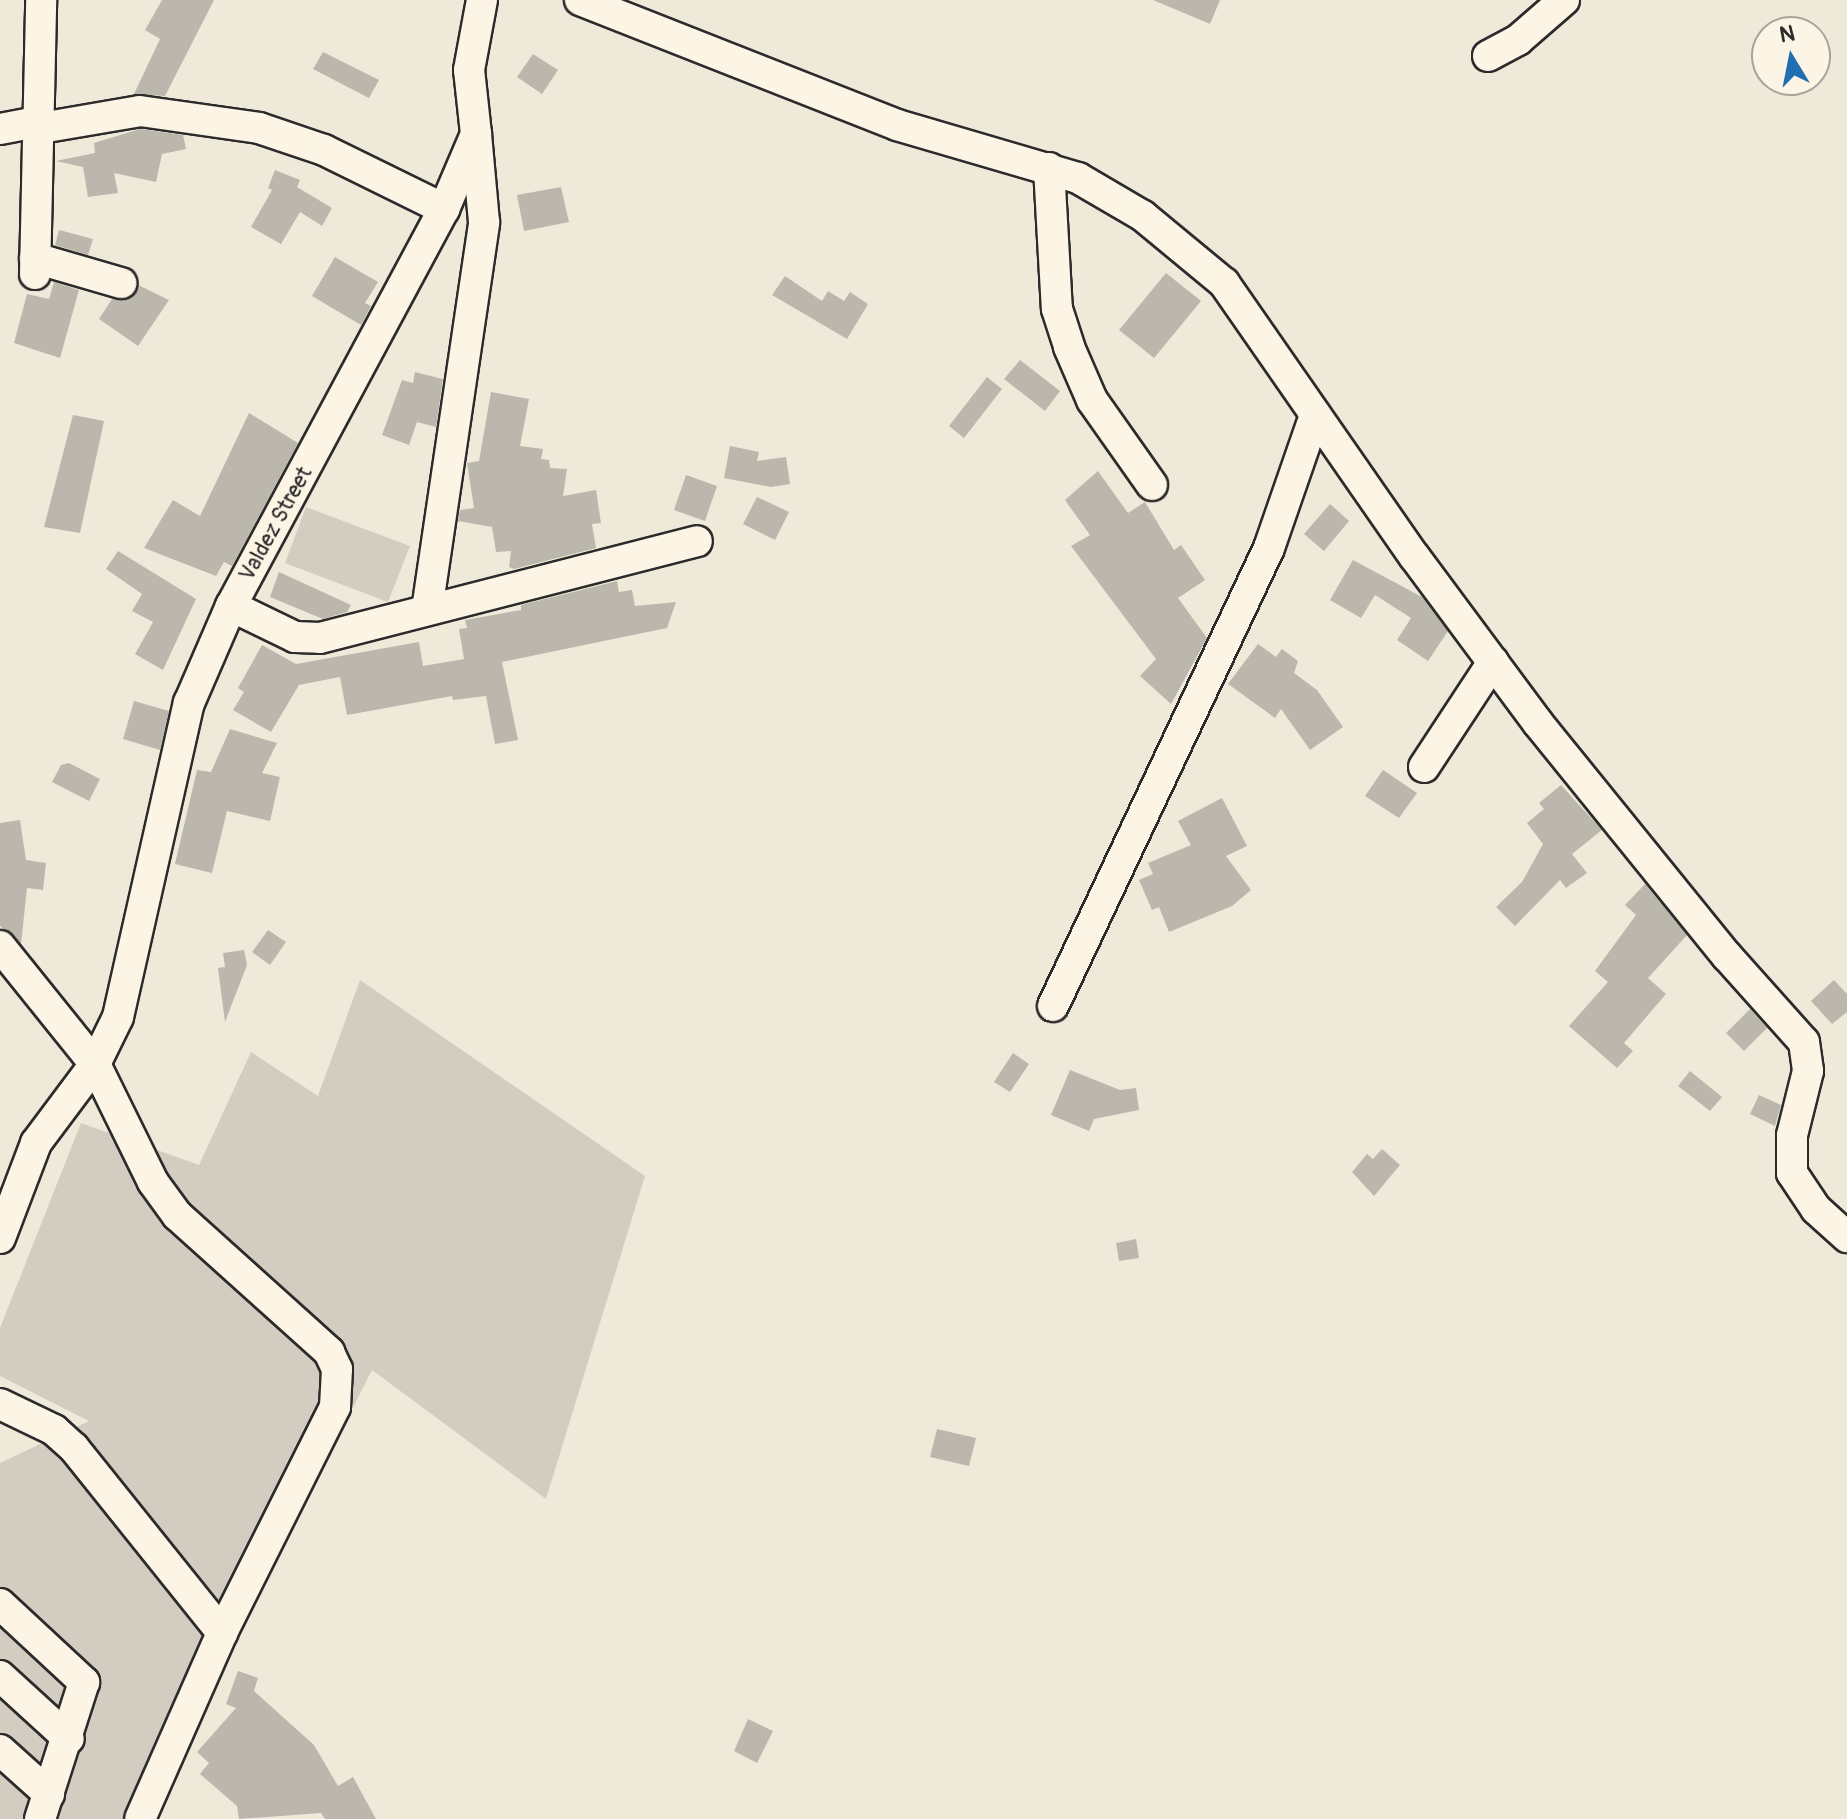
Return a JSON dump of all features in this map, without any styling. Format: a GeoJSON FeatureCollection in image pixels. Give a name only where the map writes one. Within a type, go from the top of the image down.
{"type":"FeatureCollection","features":[{"type":"Feature","properties":{"kind":"street"},"geometry":{"type":"LineString","coordinates":[[41,0],[41,124],[35,266],[121,283]]}},
{"type":"Feature","properties":{"kind":"street","name":"Valdez Street"},"geometry":{"type":"LineString","coordinates":[[0,1238],[36,1143],[95,1064],[118,1017],[131,971],[189,703],[231,606],[444,209],[476,134],[469,70],[482,0]]}},
{"type":"Feature","properties":{"kind":"street"},"geometry":{"type":"LineString","coordinates":[[580,0],[897,125],[1049,168],[1113,195],[1224,283],[1493,662],[1727,956],[1804,1042],[1808,1071],[1792,1135],[1792,1173],[1816,1209],[1847,1237]]}},
{"type":"Feature","properties":{"kind":"street"},"geometry":{"type":"LineString","coordinates":[[1488,56],[1518,40],[1564,0]]}},
{"type":"Feature","properties":{"kind":"street"},"geometry":{"type":"LineString","coordinates":[[0,129],[140,111],[259,128],[324,150],[444,209]]}},
{"type":"Feature","properties":{"kind":"street"},"geometry":{"type":"LineString","coordinates":[[427,610],[484,222],[476,134]]}},
{"type":"Feature","properties":{"kind":"street"},"geometry":{"type":"LineString","coordinates":[[1049,168],[1057,309],[1069,347],[1092,400],[1152,485]]}},
{"type":"Feature","properties":{"kind":"street"},"geometry":{"type":"LineString","coordinates":[[1053,1006],[1269,548],[1315,415]]}},
{"type":"Feature","properties":{"kind":"street"},"geometry":{"type":"LineString","coordinates":[[231,606],[295,637],[320,638],[697,541]]}},
{"type":"Feature","properties":{"kind":"street"},"geometry":{"type":"LineString","coordinates":[[1424,767],[1493,662]]}},
{"type":"Feature","properties":{"kind":"street"},"geometry":{"type":"LineString","coordinates":[[0,946],[95,1064],[153,1182],[177,1215],[329,1352],[337,1369],[335,1407],[222,1633],[140,1819]]}},
{"type":"Feature","properties":{"kind":"street"},"geometry":{"type":"LineString","coordinates":[[0,1404],[54,1430],[74,1448],[222,1633]]}},
{"type":"Feature","properties":{"kind":"street"},"geometry":{"type":"LineString","coordinates":[[0,1604],[84,1682],[69,1739],[44,1806]]}},
{"type":"Feature","properties":{"kind":"street"},"geometry":{"type":"LineString","coordinates":[[0,1676],[69,1739]]}},
{"type":"Feature","properties":{"kind":"street"},"geometry":{"type":"LineString","coordinates":[[0,1750],[44,1806]]}},
{"type":"Feature","properties":{"kind":"shaded area"},"geometry":{"type":"Polygon","coordinates":[[[306,507],[410,546],[388,602],[285,563],[306,507]]]}},
{"type":"Feature","properties":{"kind":"shaded area"},"geometry":{"type":"Polygon","coordinates":[[[360,980],[645,1176],[546,1499],[372,1370],[237,1637],[156,1819],[0,1819],[0,1463],[89,1421],[0,1376],[0,1328],[81,1123],[199,1165],[251,1052],[318,1096],[360,980]]]}},
{"type":"Feature","properties":{"kind":"building"},"geometry":{"type":"Polygon","coordinates":[[[162,0],[214,0],[165,96],[134,94],[160,39],[145,30],[162,0]]]}},
{"type":"Feature","properties":{"kind":"building"},"geometry":{"type":"Polygon","coordinates":[[[1153,0],[1220,0],[1210,24],[1153,0]]]}},
{"type":"Feature","properties":{"kind":"building"},"geometry":{"type":"Polygon","coordinates":[[[323,52],[379,80],[369,98],[313,69],[323,52]]]}},
{"type":"Feature","properties":{"kind":"building"},"geometry":{"type":"Polygon","coordinates":[[[533,54],[558,70],[542,94],[517,77],[533,54]]]}},
{"type":"Feature","properties":{"kind":"building"},"geometry":{"type":"Polygon","coordinates":[[[140,129],[183,135],[186,149],[162,154],[156,182],[114,173],[118,193],[88,197],[83,167],[56,161],[95,153],[94,143],[140,129]]]}},
{"type":"Feature","properties":{"kind":"building"},"geometry":{"type":"Polygon","coordinates":[[[275,170],[300,180],[297,187],[332,208],[322,226],[300,212],[281,244],[251,227],[272,190],[268,188],[275,170]]]}},
{"type":"Feature","properties":{"kind":"building"},"geometry":{"type":"Polygon","coordinates":[[[561,187],[569,222],[524,231],[517,195],[561,187]]]}},
{"type":"Feature","properties":{"kind":"building"},"geometry":{"type":"Polygon","coordinates":[[[59,230],[93,239],[88,255],[55,245],[59,230]]]}},
{"type":"Feature","properties":{"kind":"building"},"geometry":{"type":"Polygon","coordinates":[[[335,257],[378,282],[365,303],[371,306],[361,325],[312,296],[335,257]]]}},
{"type":"Feature","properties":{"kind":"building"},"geometry":{"type":"Polygon","coordinates":[[[1166,273],[1201,301],[1154,358],[1119,330],[1166,273]]]}},
{"type":"Feature","properties":{"kind":"building"},"geometry":{"type":"Polygon","coordinates":[[[785,276],[822,301],[828,291],[844,301],[850,292],[868,304],[847,339],[772,295],[785,276]]]}},
{"type":"Feature","properties":{"kind":"building"},"geometry":{"type":"Polygon","coordinates":[[[54,282],[79,290],[60,358],[14,343],[27,294],[49,299],[54,282]]]}},
{"type":"Feature","properties":{"kind":"building"},"geometry":{"type":"Polygon","coordinates":[[[138,285],[169,300],[138,346],[99,319],[112,299],[126,300],[138,285]]]}},
{"type":"Feature","properties":{"kind":"building"},"geometry":{"type":"Polygon","coordinates":[[[1020,360],[1060,391],[1045,411],[1004,379],[1020,360]]]}},
{"type":"Feature","properties":{"kind":"building"},"geometry":{"type":"Polygon","coordinates":[[[415,372],[443,379],[436,427],[417,422],[409,445],[382,435],[402,380],[413,383],[415,372]]]}},
{"type":"Feature","properties":{"kind":"building"},"geometry":{"type":"Polygon","coordinates":[[[987,377],[1002,389],[964,438],[949,426],[987,377]]]}},
{"type":"Feature","properties":{"kind":"building"},"geometry":{"type":"Polygon","coordinates":[[[491,392],[529,399],[520,446],[543,449],[541,459],[549,460],[550,468],[567,469],[563,496],[596,490],[601,523],[592,524],[596,548],[514,569],[509,567],[511,551],[496,552],[492,527],[458,521],[460,510],[474,508],[467,463],[479,461],[491,392]]]}},
{"type":"Feature","properties":{"kind":"building"},"geometry":{"type":"Polygon","coordinates":[[[249,413],[298,443],[232,566],[224,562],[216,576],[144,548],[173,500],[200,516],[249,413]]]}},
{"type":"Feature","properties":{"kind":"building"},"geometry":{"type":"Polygon","coordinates":[[[73,415],[104,421],[80,533],[44,527],[73,415]]]}},
{"type":"Feature","properties":{"kind":"building"},"geometry":{"type":"Polygon","coordinates":[[[730,446],[759,452],[757,461],[786,457],[790,484],[771,487],[724,478],[730,446]]]}},
{"type":"Feature","properties":{"kind":"building"},"geometry":{"type":"Polygon","coordinates":[[[1098,471],[1128,513],[1145,502],[1174,550],[1181,545],[1205,580],[1178,598],[1207,638],[1171,704],[1140,676],[1156,659],[1071,546],[1090,535],[1065,500],[1098,471]]]}},
{"type":"Feature","properties":{"kind":"building"},"geometry":{"type":"Polygon","coordinates":[[[686,475],[717,486],[705,521],[674,510],[686,475]]]}},
{"type":"Feature","properties":{"kind":"building"},"geometry":{"type":"Polygon","coordinates":[[[757,497],[789,512],[775,540],[743,524],[757,497]]]}},
{"type":"Feature","properties":{"kind":"building"},"geometry":{"type":"Polygon","coordinates":[[[1330,504],[1349,521],[1324,551],[1304,534],[1330,504]]]}},
{"type":"Feature","properties":{"kind":"building"},"geometry":{"type":"Polygon","coordinates":[[[118,551],[196,599],[163,670],[135,654],[153,622],[132,611],[142,594],[106,569],[118,551]]]}},
{"type":"Feature","properties":{"kind":"building"},"geometry":{"type":"Polygon","coordinates":[[[1353,560],[1422,597],[1448,631],[1428,661],[1397,640],[1411,618],[1375,595],[1361,618],[1330,600],[1353,560]]]}},
{"type":"Feature","properties":{"kind":"building"},"geometry":{"type":"Polygon","coordinates":[[[279,572],[351,605],[347,612],[323,619],[270,597],[279,572]]]}},
{"type":"Feature","properties":{"kind":"building"},"geometry":{"type":"Polygon","coordinates":[[[617,581],[619,592],[632,590],[635,606],[676,602],[667,628],[502,662],[518,740],[495,744],[486,696],[453,700],[452,696],[347,715],[340,677],[299,685],[271,732],[233,710],[244,692],[238,688],[262,645],[296,664],[419,642],[423,666],[464,659],[459,629],[467,628],[465,620],[521,610],[521,605],[617,581]]]}},
{"type":"Feature","properties":{"kind":"building"},"geometry":{"type":"Polygon","coordinates":[[[1258,644],[1276,657],[1282,649],[1298,661],[1294,673],[1317,690],[1343,727],[1310,750],[1281,709],[1275,718],[1228,684],[1258,644]]]}},
{"type":"Feature","properties":{"kind":"building"},"geometry":{"type":"Polygon","coordinates":[[[134,701],[169,711],[160,750],[123,739],[134,701]]]}},
{"type":"Feature","properties":{"kind":"building"},"geometry":{"type":"Polygon","coordinates":[[[230,729],[277,743],[262,773],[280,777],[270,821],[227,811],[212,873],[175,864],[197,770],[211,772],[230,729]]]}},
{"type":"Feature","properties":{"kind":"building"},"geometry":{"type":"Polygon","coordinates":[[[69,763],[100,779],[89,801],[52,782],[61,765],[69,763]]]}},
{"type":"Feature","properties":{"kind":"building"},"geometry":{"type":"Polygon","coordinates":[[[1383,770],[1417,793],[1399,818],[1365,796],[1383,770]]]}},
{"type":"Feature","properties":{"kind":"building"},"geometry":{"type":"Polygon","coordinates":[[[1561,785],[1602,830],[1572,854],[1587,873],[1566,888],[1560,880],[1515,926],[1496,907],[1522,882],[1543,844],[1527,823],[1544,809],[1539,803],[1561,785]]]}},
{"type":"Feature","properties":{"kind":"building"},"geometry":{"type":"Polygon","coordinates":[[[1222,798],[1247,846],[1226,856],[1251,890],[1232,906],[1169,932],[1159,907],[1152,910],[1139,880],[1153,874],[1148,863],[1191,845],[1178,821],[1222,798]]]}},
{"type":"Feature","properties":{"kind":"building"},"geometry":{"type":"Polygon","coordinates":[[[20,820],[26,860],[46,863],[43,890],[27,888],[21,944],[0,926],[0,823],[20,820]]]}},
{"type":"Feature","properties":{"kind":"building"},"geometry":{"type":"Polygon","coordinates":[[[1645,884],[1687,935],[1648,978],[1666,994],[1624,1043],[1633,1051],[1617,1068],[1569,1026],[1608,982],[1595,971],[1636,915],[1625,905],[1645,884]]]}},
{"type":"Feature","properties":{"kind":"building"},"geometry":{"type":"Polygon","coordinates":[[[268,930],[286,942],[270,965],[252,952],[268,930]]]}},
{"type":"Feature","properties":{"kind":"building"},"geometry":{"type":"Polygon","coordinates":[[[244,950],[247,965],[225,1022],[218,968],[225,967],[223,953],[244,950]]]}},
{"type":"Feature","properties":{"kind":"building"},"geometry":{"type":"Polygon","coordinates":[[[1834,980],[1847,994],[1847,1012],[1832,1024],[1811,1001],[1834,980]]]}},
{"type":"Feature","properties":{"kind":"building"},"geometry":{"type":"Polygon","coordinates":[[[1750,1009],[1767,1028],[1744,1051],[1726,1033],[1750,1009]]]}},
{"type":"Feature","properties":{"kind":"building"},"geometry":{"type":"Polygon","coordinates":[[[1013,1053],[1029,1064],[1010,1092],[994,1082],[1013,1053]]]}},
{"type":"Feature","properties":{"kind":"building"},"geometry":{"type":"Polygon","coordinates":[[[1070,1070],[1120,1090],[1136,1088],[1139,1110],[1094,1119],[1089,1131],[1051,1115],[1070,1070]]]}},
{"type":"Feature","properties":{"kind":"building"},"geometry":{"type":"Polygon","coordinates":[[[1690,1071],[1722,1097],[1710,1111],[1678,1086],[1690,1071]]]}},
{"type":"Feature","properties":{"kind":"building"},"geometry":{"type":"Polygon","coordinates":[[[1759,1095],[1781,1105],[1775,1126],[1750,1114],[1759,1095]]]}},
{"type":"Feature","properties":{"kind":"building"},"geometry":{"type":"Polygon","coordinates":[[[1382,1149],[1400,1165],[1374,1196],[1352,1172],[1367,1154],[1373,1159],[1382,1149]]]}},
{"type":"Feature","properties":{"kind":"building"},"geometry":{"type":"Polygon","coordinates":[[[1136,1239],[1139,1258],[1119,1261],[1116,1243],[1136,1239]]]}},
{"type":"Feature","properties":{"kind":"building"},"geometry":{"type":"Polygon","coordinates":[[[937,1429],[976,1438],[969,1466],[930,1457],[937,1429]]]}},
{"type":"Feature","properties":{"kind":"building"},"geometry":{"type":"Polygon","coordinates":[[[238,1671],[258,1678],[254,1691],[314,1745],[338,1786],[353,1777],[376,1819],[325,1819],[321,1813],[239,1819],[237,1806],[200,1774],[209,1763],[197,1752],[236,1708],[226,1704],[238,1671]]]}},
{"type":"Feature","properties":{"kind":"building"},"geometry":{"type":"Polygon","coordinates":[[[748,1719],[773,1731],[757,1763],[734,1751],[748,1719]]]}}]}
